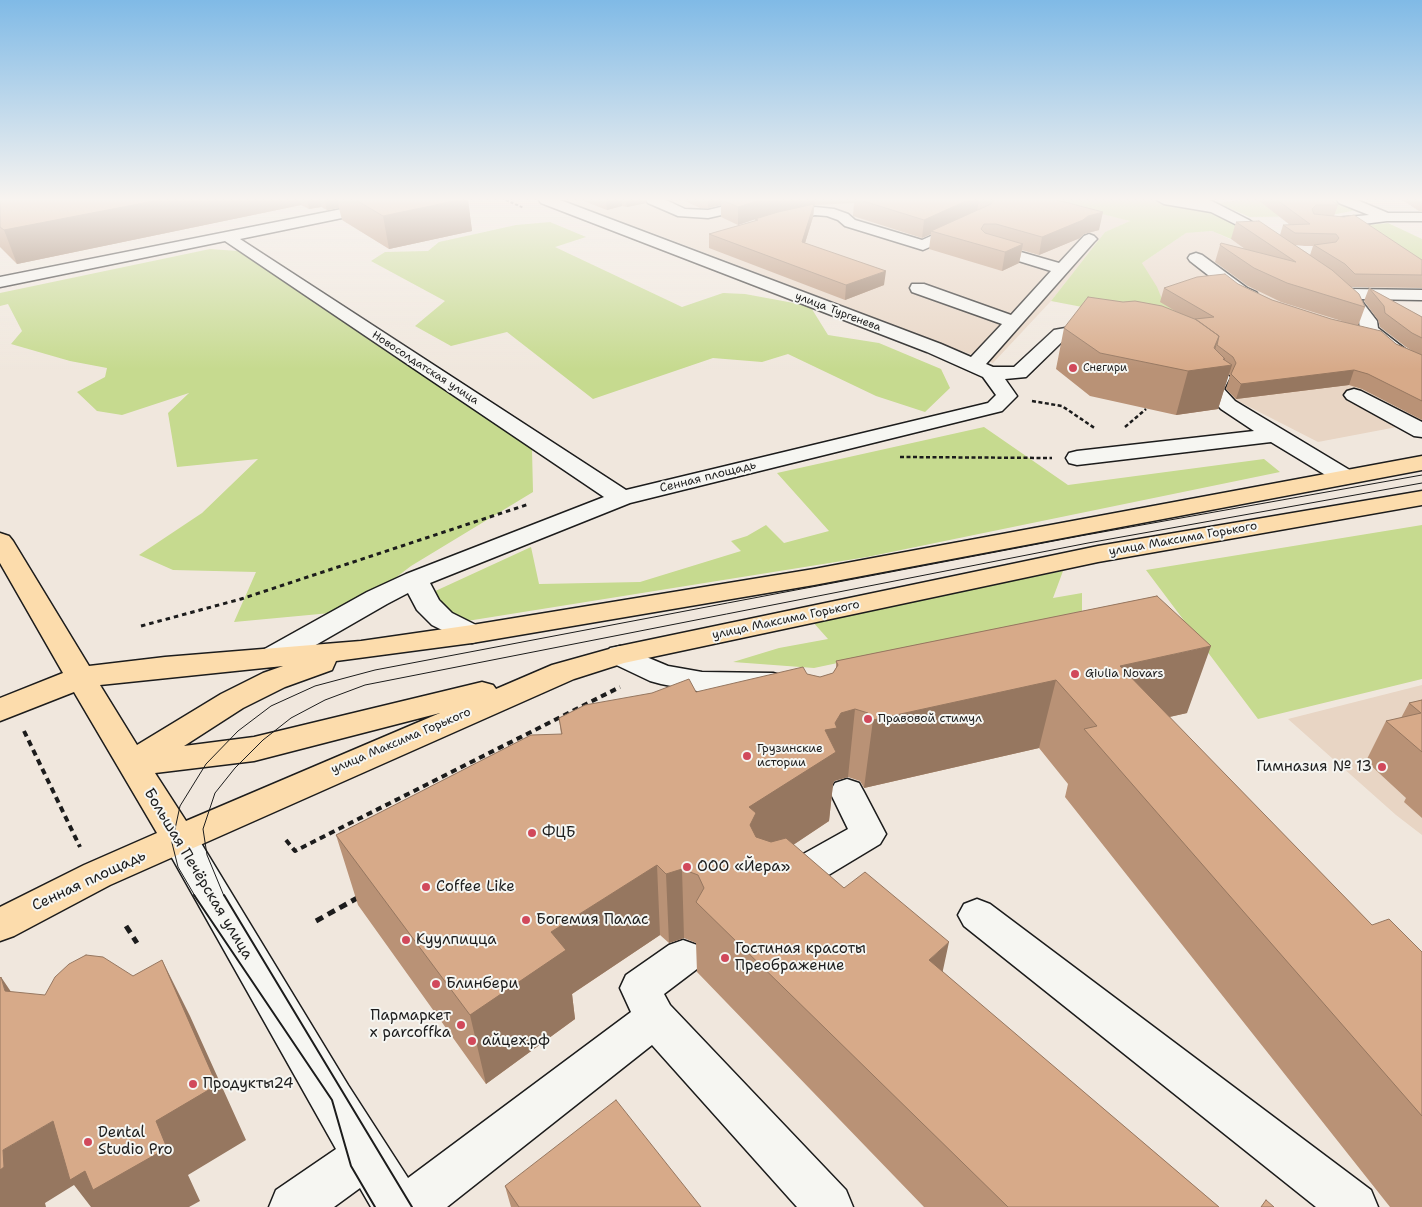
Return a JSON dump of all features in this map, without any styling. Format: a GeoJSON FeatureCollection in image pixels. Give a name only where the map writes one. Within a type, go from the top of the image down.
{"type":"FeatureCollection","features":[{"type":"Feature","properties":{"kind":"main road"},"geometry":{"type":"LineString","coordinates":[[10,716],[82,677],[165,666],[361,650],[472,634],[814,577],[1422,463]]}},
{"type":"Feature","properties":{"kind":"main road","name":"улица Максима Горького"},"geometry":{"type":"LineString","coordinates":[[180,840],[345,765],[563,672],[620,655],[1098,554],[1422,498]]}},
{"type":"Feature","properties":{"kind":"main road","name":"Большая Печёрская улица"},"geometry":{"type":"LineString","coordinates":[[0,541],[132,764],[180,840]]}},
{"type":"Feature","properties":{"kind":"main road"},"geometry":{"type":"LineString","coordinates":[[132,764],[232,701],[274,680],[361,650]]}},
{"type":"Feature","properties":{"kind":"main road"},"geometry":{"type":"LineString","coordinates":[[132,764],[254,749],[563,672]]}},
{"type":"Feature","properties":{"kind":"main road","name":"Сенная площадь"},"geometry":{"type":"LineString","coordinates":[[0,925],[97,875],[180,840]]}},
{"type":"Feature","properties":{"kind":"street"},"geometry":{"type":"LineString","coordinates":[[0,278],[101,256]]}},
{"type":"Feature","properties":{"kind":"street"},"geometry":{"type":"LineString","coordinates":[[0,282],[111,256]]}},
{"type":"Feature","properties":{"kind":"street","name":"Новосолдатская улица"},"geometry":{"type":"LineString","coordinates":[[254,256],[622,498]]}},
{"type":"Feature","properties":{"kind":"street","name":"улица Тургенева"},"geometry":{"type":"LineString","coordinates":[[693,256],[934,348],[982,370],[1007,396]]}},
{"type":"Feature","properties":{"kind":"street"},"geometry":{"type":"LineString","coordinates":[[1019,256],[1062,269]]}},
{"type":"Feature","properties":{"kind":"street"},"geometry":{"type":"LineString","coordinates":[[1073,256],[1015,322],[982,370],[1019,373],[1060,334],[1082,330],[1116,332]]}},
{"type":"Feature","properties":{"kind":"street"},"geometry":{"type":"LineString","coordinates":[[1196,258],[1241,292],[1266,304]]}},
{"type":"Feature","properties":{"kind":"street"},"geometry":{"type":"LineString","coordinates":[[1326,278],[1344,294],[1368,321],[1369,330],[1398,353],[1422,366]]}},
{"type":"Feature","properties":{"kind":"street"},"geometry":{"type":"LineString","coordinates":[[918,288],[1015,322]]}},
{"type":"Feature","properties":{"kind":"street"},"geometry":{"type":"LineString","coordinates":[[1344,294],[1422,295]]}},
{"type":"Feature","properties":{"kind":"street"},"geometry":{"type":"LineString","coordinates":[[1349,332],[1384,342]]}},
{"type":"Feature","properties":{"kind":"street"},"geometry":{"type":"LineString","coordinates":[[1200,361],[1220,377],[1213,390],[1228,405],[1345,477]]}},
{"type":"Feature","properties":{"kind":"street"},"geometry":{"type":"LineString","coordinates":[[1354,395],[1422,431]]}},
{"type":"Feature","properties":{"kind":"street","name":"Сенная площадь"},"geometry":{"type":"LineString","coordinates":[[271,658],[376,598],[415,580],[622,498],[994,407],[1007,396]]}},
{"type":"Feature","properties":{"kind":"street"},"geometry":{"type":"LineString","coordinates":[[1077,458],[1275,435]]}},
{"type":"Feature","properties":{"kind":"street"},"geometry":{"type":"LineString","coordinates":[[415,580],[428,604],[442,618],[472,634]]}},
{"type":"Feature","properties":{"kind":"street"},"geometry":{"type":"LineString","coordinates":[[620,655],[661,674],[702,682],[788,684],[797,700]]}},
{"type":"Feature","properties":{"kind":"street"},"geometry":{"type":"LineString","coordinates":[[670,704],[702,682]]}},
{"type":"Feature","properties":{"kind":"street"},"geometry":{"type":"LineString","coordinates":[[768,895],[787,881],[868,834],[847,792]]}},
{"type":"Feature","properties":{"kind":"street","name":"Большая Печёрская улица"},"geometry":{"type":"LineString","coordinates":[[180,840],[332,1100],[398,1207]]}},
{"type":"Feature","properties":{"kind":"street"},"geometry":{"type":"LineString","coordinates":[[977,915],[1354,1207]]}},
{"type":"Feature","properties":{"kind":"street"},"geometry":{"type":"LineString","coordinates":[[683,957],[640,988],[655,1018],[829,1207]]}},
{"type":"Feature","properties":{"kind":"street"},"geometry":{"type":"LineString","coordinates":[[409,1207],[655,1018]]}},
{"type":"Feature","properties":{"kind":"street"},"geometry":{"type":"LineString","coordinates":[[293,1207],[367,1155]]}},
{"type":"Feature","properties":{"kind":"path"},"geometry":{"type":"LineString","coordinates":[[1062,406],[1101,433]]}},
{"type":"Feature","properties":{"kind":"path"},"geometry":{"type":"LineString","coordinates":[[844,444],[892,457],[1077,458]]}},
{"type":"Feature","properties":{"kind":"path"},"geometry":{"type":"LineString","coordinates":[[141,626],[241,599],[533,502]]}},
{"type":"Feature","properties":{"kind":"path"},"geometry":{"type":"LineString","coordinates":[[286,840],[295,851],[612,690],[661,674]]}},
{"type":"Feature","properties":{"kind":"path"},"geometry":{"type":"LineString","coordinates":[[10,716],[82,852]]}},
{"type":"Feature","properties":{"kind":"path"},"geometry":{"type":"LineString","coordinates":[[316,921],[367,892]]}},
{"type":"Feature","properties":{"kind":"path"},"geometry":{"type":"LineString","coordinates":[[126,926],[138,944]]}},
{"type":"Feature","properties":{"kind":"shaded area"},"geometry":{"type":"Polygon","coordinates":[[[714,256],[1086,256],[1051,301],[993,363],[714,256]]]}},
{"type":"Feature","properties":{"kind":"shaded area"},"geometry":{"type":"Polygon","coordinates":[[[1152,256],[1267,256],[1333,287],[1422,381],[1422,425],[1418,423],[1318,442],[1228,396],[1234,385],[1261,377],[1164,304],[1142,263],[1152,256]]]}},
{"type":"Feature","properties":{"kind":"shaded area","name":"Гимназия № 13"},"geometry":{"type":"Polygon","coordinates":[[[1422,685],[1422,835],[1396,815],[1288,719],[1422,685]]]}},
{"type":"Feature","properties":{"kind":"green space"},"geometry":{"type":"Polygon","coordinates":[[[175,256],[246,256],[532,449],[533,492],[411,566],[352,611],[234,622],[256,572],[173,570],[139,555],[202,513],[258,459],[177,467],[168,413],[189,393],[122,415],[97,411],[77,392],[105,377],[107,368],[70,361],[11,344],[22,331],[8,304],[0,306],[0,293],[175,256]]]}},
{"type":"Feature","properties":{"kind":"green space"},"geometry":{"type":"Polygon","coordinates":[[[378,256],[575,256],[682,307],[723,293],[745,294],[810,306],[828,335],[879,343],[941,369],[950,388],[925,412],[876,396],[788,354],[762,362],[713,358],[593,399],[507,332],[451,346],[415,326],[445,301],[371,261],[378,256]]]}},
{"type":"Feature","properties":{"kind":"green space"},"geometry":{"type":"Polygon","coordinates":[[[1086,256],[1152,256],[1142,263],[1157,287],[1164,304],[1195,323],[1176,325],[1051,301],[1086,256]]]}},
{"type":"Feature","properties":{"kind":"green space"},"geometry":{"type":"Polygon","coordinates":[[[1394,256],[1422,256],[1422,275],[1394,256]]]}},
{"type":"Feature","properties":{"kind":"green space"},"geometry":{"type":"Polygon","coordinates":[[[984,427],[1068,485],[1264,459],[1280,472],[867,557],[442,625],[431,593],[531,547],[539,584],[640,582],[741,551],[731,541],[747,536],[766,525],[784,543],[829,531],[777,473],[984,427]]]}},
{"type":"Feature","properties":{"kind":"green space"},"geometry":{"type":"Polygon","coordinates":[[[1422,525],[1422,679],[1258,719],[1146,570],[1422,525]]]}},
{"type":"Feature","properties":{"kind":"green space"},"geometry":{"type":"Polygon","coordinates":[[[1063,571],[1053,598],[1082,593],[1082,611],[814,668],[733,662],[779,648],[828,639],[812,621],[1063,571]]]}},
{"type":"Feature","properties":{"kind":"building"},"geometry":{"type":"Polygon","coordinates":[[[769,256],[843,256],[886,271],[846,285],[769,256]]]}},
{"type":"Feature","properties":{"kind":"building"},"geometry":{"type":"Polygon","coordinates":[[[1237,256],[1274,256],[1296,262],[1287,256],[1312,256],[1332,270],[1359,294],[1365,307],[1287,283],[1254,268],[1237,256]]]}},
{"type":"Feature","properties":{"kind":"building"},"geometry":{"type":"Polygon","coordinates":[[[1332,256],[1416,256],[1422,260],[1422,275],[1355,274],[1345,264],[1332,256]]]}},
{"type":"Feature","properties":{"kind":"building"},"geometry":{"type":"Polygon","coordinates":[[[1225,274],[1238,284],[1272,300],[1331,319],[1381,331],[1396,344],[1422,355],[1422,401],[1368,374],[1354,370],[1241,384],[1231,374],[1236,363],[1233,357],[1217,345],[1219,336],[1195,319],[1214,317],[1164,288],[1197,277],[1225,274]]]}},
{"type":"Feature","properties":{"kind":"building"},"geometry":{"type":"Polygon","coordinates":[[[1369,288],[1422,317],[1422,338],[1385,313],[1384,306],[1369,288]]]}},
{"type":"Feature","properties":{"kind":"building"},"geometry":{"type":"Polygon","coordinates":[[[1088,297],[1123,302],[1135,301],[1162,306],[1197,320],[1219,336],[1214,348],[1225,359],[1223,359],[1232,365],[1188,371],[1100,353],[1064,328],[1088,297]]]}},
{"type":"Feature","properties":{"kind":"building"},"geometry":{"type":"Polygon","coordinates":[[[1157,596],[1211,646],[1120,666],[1372,925],[1389,919],[1422,952],[1422,1116],[1084,729],[1097,726],[1056,680],[873,720],[868,713],[855,709],[841,713],[835,723],[837,728],[825,730],[836,752],[749,807],[756,813],[750,825],[756,837],[771,842],[786,838],[844,888],[865,872],[949,942],[929,960],[1219,1207],[1008,1207],[696,902],[704,888],[698,875],[682,869],[666,874],[657,865],[551,932],[566,950],[470,1015],[336,835],[531,735],[562,734],[559,718],[585,705],[652,693],[689,679],[696,692],[803,667],[807,674],[820,677],[833,673],[838,665],[836,661],[1157,596]]]}},
{"type":"Feature","properties":{"kind":"building"},"geometry":{"type":"Polygon","coordinates":[[[1422,700],[1422,752],[1386,721],[1421,713],[1409,703],[1422,700]]]}},
{"type":"Feature","properties":{"kind":"building"},"geometry":{"type":"Polygon","coordinates":[[[86,955],[103,957],[133,976],[162,960],[217,1085],[156,1121],[167,1148],[93,1190],[85,1171],[70,1180],[53,1121],[3,1150],[4,1167],[0,1170],[0,978],[5,991],[45,995],[55,977],[69,964],[86,955]]]}},
{"type":"Feature","properties":{"kind":"building"},"geometry":{"type":"Polygon","coordinates":[[[616,1100],[701,1207],[519,1207],[505,1186],[616,1100]]]}},
{"type":"Feature","properties":{"kind":"building"},"geometry":{"type":"Polygon","coordinates":[[[1266,1200],[1274,1207],[1261,1207],[1266,1200]]]}},
{"type":"Feature","properties":{"kind":"tram line"},"geometry":{"type":"LineString","coordinates":[[195,896],[178,867],[172,843],[180,806],[206,764],[238,731],[271,706],[315,686],[375,670],[1080,536],[1422,475]]}},
{"type":"Feature","properties":{"kind":"tram line"},"geometry":{"type":"LineString","coordinates":[[224,896],[207,855],[203,829],[215,793],[235,768],[263,740],[291,718],[325,700],[365,685],[1088,543],[1422,483]]}},
{"type":"Feature","properties":{"kind":"tram line"},"geometry":{"type":"LineString","coordinates":[[194,895],[332,1100],[351,1166],[375,1207]]}},
{"type":"Feature","properties":{"kind":"tram line"},"geometry":{"type":"LineString","coordinates":[[224,895],[412,1207]]}},
{"type":"Feature","properties":{"kind":"place","name":"Снегири"},"geometry":{"type":"Point","coordinates":[1073,368]}},
{"type":"Feature","properties":{"kind":"place","name":"Giulia Novars"},"geometry":{"type":"Point","coordinates":[1075,674]}},
{"type":"Feature","properties":{"kind":"place","name":"Правовой стимул"},"geometry":{"type":"Point","coordinates":[868,719]}},
{"type":"Feature","properties":{"kind":"place","name":"Грузинские истории"},"geometry":{"type":"Point","coordinates":[747,756]}},
{"type":"Feature","properties":{"kind":"place","name":"Гимназия № 13"},"geometry":{"type":"Point","coordinates":[1382,767]}},
{"type":"Feature","properties":{"kind":"place","name":"ФЦБ"},"geometry":{"type":"Point","coordinates":[532,833]}},
{"type":"Feature","properties":{"kind":"place","name":"ООО «Йера»"},"geometry":{"type":"Point","coordinates":[687,867]}},
{"type":"Feature","properties":{"kind":"place","name":"Coffee Like"},"geometry":{"type":"Point","coordinates":[426,887]}},
{"type":"Feature","properties":{"kind":"place","name":"Богемия Палас"},"geometry":{"type":"Point","coordinates":[526,920]}},
{"type":"Feature","properties":{"kind":"place","name":"Куулпицца"},"geometry":{"type":"Point","coordinates":[406,940]}},
{"type":"Feature","properties":{"kind":"place","name":"Гостиная красоты Преображение"},"geometry":{"type":"Point","coordinates":[725,958]}},
{"type":"Feature","properties":{"kind":"place","name":"Блинбери"},"geometry":{"type":"Point","coordinates":[436,984]}},
{"type":"Feature","properties":{"kind":"place","name":"Пармаркет х parcoffka"},"geometry":{"type":"Point","coordinates":[461,1025]}},
{"type":"Feature","properties":{"kind":"place","name":"айцех.рф"},"geometry":{"type":"Point","coordinates":[472,1041]}},
{"type":"Feature","properties":{"kind":"place","name":"Продукты24"},"geometry":{"type":"Point","coordinates":[193,1084]}},
{"type":"Feature","properties":{"kind":"place","name":"Dental Studio Pro"},"geometry":{"type":"Point","coordinates":[88,1142]}}]}
